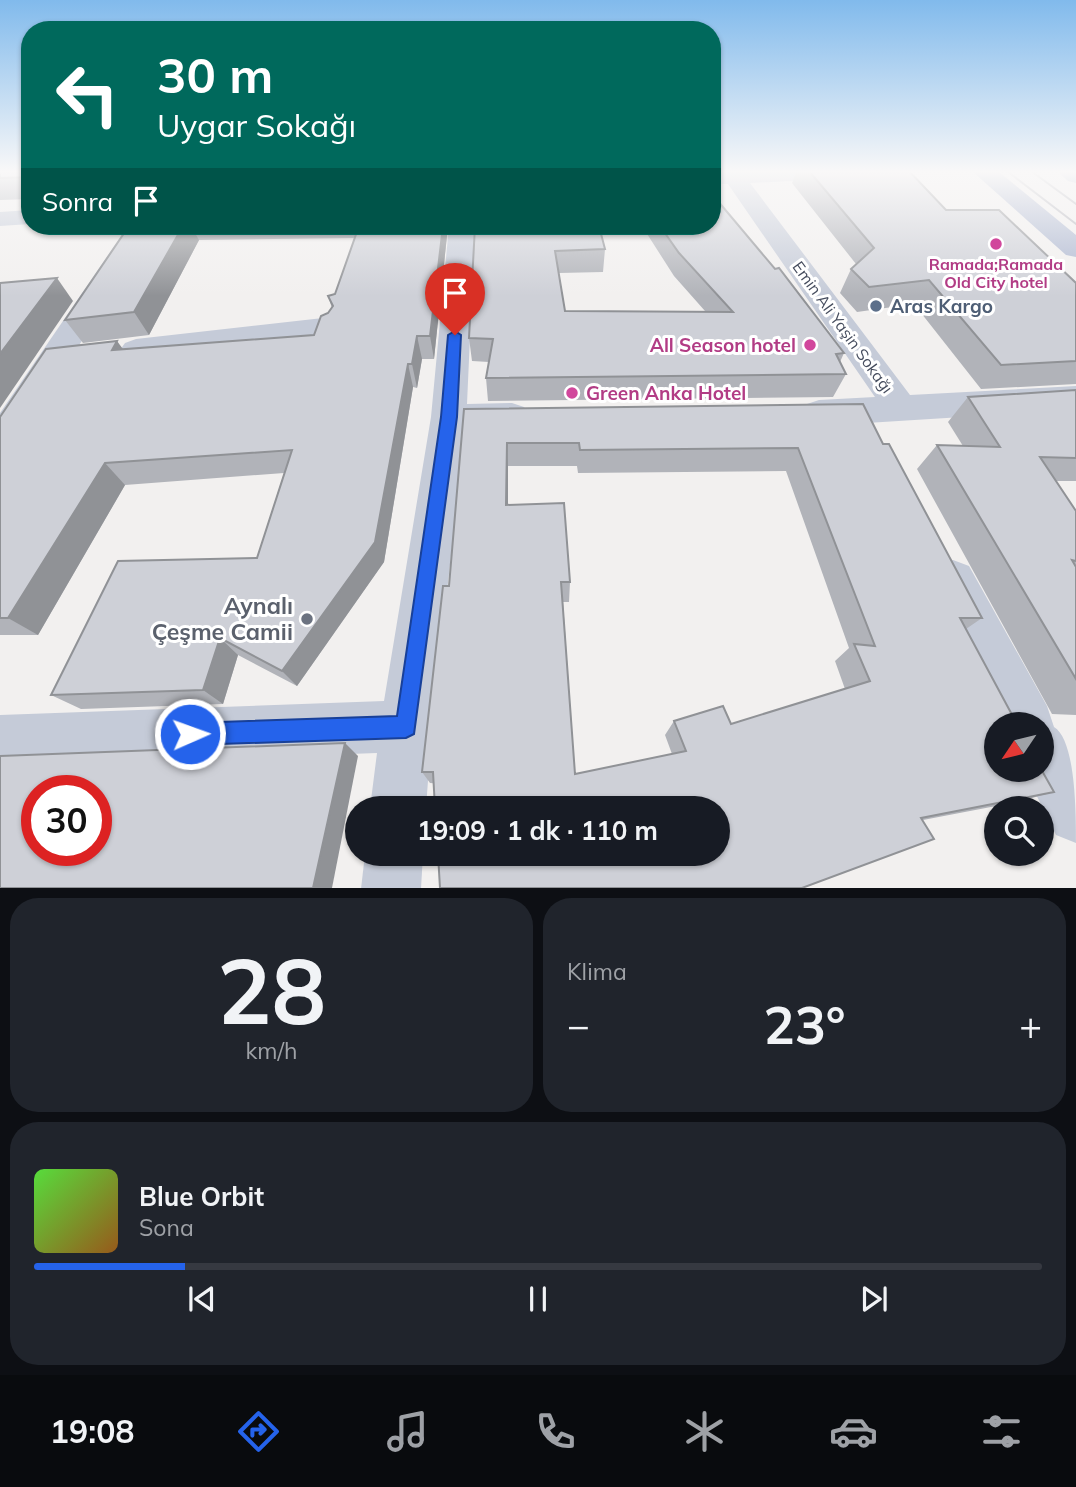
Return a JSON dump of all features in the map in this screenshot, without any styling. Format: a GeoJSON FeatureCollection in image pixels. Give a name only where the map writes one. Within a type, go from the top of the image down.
{"type":"FeatureCollection","features":[{"type":"Feature","properties":{"kind":"main road"},"geometry":{"type":"LineString","coordinates":[[1032,212],[1076,249]]}},
{"type":"Feature","properties":{"kind":"street","name":"Emin Ali Yaşin Sokağı"},"geometry":{"type":"LineString","coordinates":[[749,212],[883,423]]}},
{"type":"Feature","properties":{"kind":"street"},"geometry":{"type":"LineString","coordinates":[[0,219],[21,218]]}},
{"type":"Feature","properties":{"kind":"street"},"geometry":{"type":"LineString","coordinates":[[0,442],[134,235]]}},
{"type":"Feature","properties":{"kind":"street"},"geometry":{"type":"LineString","coordinates":[[399,796],[406,726],[449,417],[461,235]]}},
{"type":"Feature","properties":{"kind":"street"},"geometry":{"type":"LineString","coordinates":[[55,360],[323,328]]}},
{"type":"Feature","properties":{"kind":"street"},"geometry":{"type":"LineString","coordinates":[[782,413],[883,423],[1076,398]]}},
{"type":"Feature","properties":{"kind":"street"},"geometry":{"type":"LineString","coordinates":[[449,417],[546,416]]}},
{"type":"Feature","properties":{"kind":"street"},"geometry":{"type":"LineString","coordinates":[[934,544],[1023,712]]}},
{"type":"Feature","properties":{"kind":"street"},"geometry":{"type":"LineString","coordinates":[[0,741],[406,726]]}},
{"type":"Feature","properties":{"kind":"street"},"geometry":{"type":"LineString","coordinates":[[1054,773],[1076,815]]}},
{"type":"Feature","properties":{"kind":"street"},"geometry":{"type":"LineString","coordinates":[[391,888],[393,866]]}},
{"type":"Feature","properties":{"kind":"building"},"geometry":{"type":"Polygon","coordinates":[[[721,212],[727,212],[775,269],[779,268],[844,353],[836,354],[846,374],[486,378],[493,339],[469,338],[475,235],[601,235],[605,249],[555,251],[565,311],[733,312],[679,253],[666,235],[721,235],[721,212]]]}},
{"type":"Feature","properties":{"kind":"building"},"geometry":{"type":"Polygon","coordinates":[[[844,212],[1002,212],[1076,283],[1076,361],[1001,365],[929,280],[869,287],[851,269],[874,248],[844,212]]]}},
{"type":"Feature","properties":{"kind":"building"},"geometry":{"type":"Polygon","coordinates":[[[123,235],[178,235],[134,312],[65,320],[123,235]]]}},
{"type":"Feature","properties":{"kind":"building"},"geometry":{"type":"Polygon","coordinates":[[[356,235],[442,235],[430,336],[417,336],[412,364],[408,364],[375,542],[282,671],[220,638],[203,690],[51,695],[118,561],[257,558],[292,450],[105,463],[8,618],[0,618],[0,417],[46,349],[117,341],[112,350],[314,335],[321,316],[328,313],[333,306],[328,296],[335,294],[356,235]]]}},
{"type":"Feature","properties":{"kind":"building"},"geometry":{"type":"Polygon","coordinates":[[[57,278],[0,354],[0,283],[57,278]]]}},
{"type":"Feature","properties":{"kind":"building"},"geometry":{"type":"Polygon","coordinates":[[[1076,390],[1076,458],[1040,457],[1076,511],[1076,561],[1072,560],[1076,567],[1076,679],[937,445],[1000,447],[968,397],[1076,390]]]}},
{"type":"Feature","properties":{"kind":"building"},"geometry":{"type":"Polygon","coordinates":[[[863,404],[883,444],[889,444],[982,618],[960,618],[1011,712],[984,712],[984,782],[1048,782],[1054,792],[1034,796],[984,796],[984,806],[921,818],[934,839],[802,888],[440,888],[439,866],[730,866],[730,796],[434,796],[433,772],[422,772],[443,586],[449,586],[464,409],[863,404]],[[507,443],[506,505],[564,503],[570,582],[561,582],[575,774],[686,751],[674,721],[723,706],[731,724],[870,681],[854,644],[875,646],[798,448],[580,450],[579,443],[507,443]]]}},
{"type":"Feature","properties":{"kind":"building"},"geometry":{"type":"Polygon","coordinates":[[[345,743],[313,888],[0,888],[0,756],[345,743]]]}},
{"type":"Feature","properties":{"kind":"tram line"},"geometry":{"type":"LineString","coordinates":[[1061,212],[1076,224]]}},
{"type":"Feature","properties":{"kind":"place","name":"Ramada;Ramada Old City hotel"},"geometry":{"type":"Point","coordinates":[996,244]}},
{"type":"Feature","properties":{"kind":"place","name":"Aras Kargo"},"geometry":{"type":"Point","coordinates":[876,306]}},
{"type":"Feature","properties":{"kind":"place","name":"All Season hotel"},"geometry":{"type":"Point","coordinates":[810,345]}},
{"type":"Feature","properties":{"kind":"place","name":"Green Anka Hotel"},"geometry":{"type":"Point","coordinates":[572,393]}},
{"type":"Feature","properties":{"kind":"place","name":"Aynalı Çeşme Camii"},"geometry":{"type":"Point","coordinates":[307,619]}},
{"type":"Feature","properties":{"kind":"route"},"geometry":{"type":"LineString","coordinates":[[190,734],[406,726],[449,417],[455,335]]}}]}
